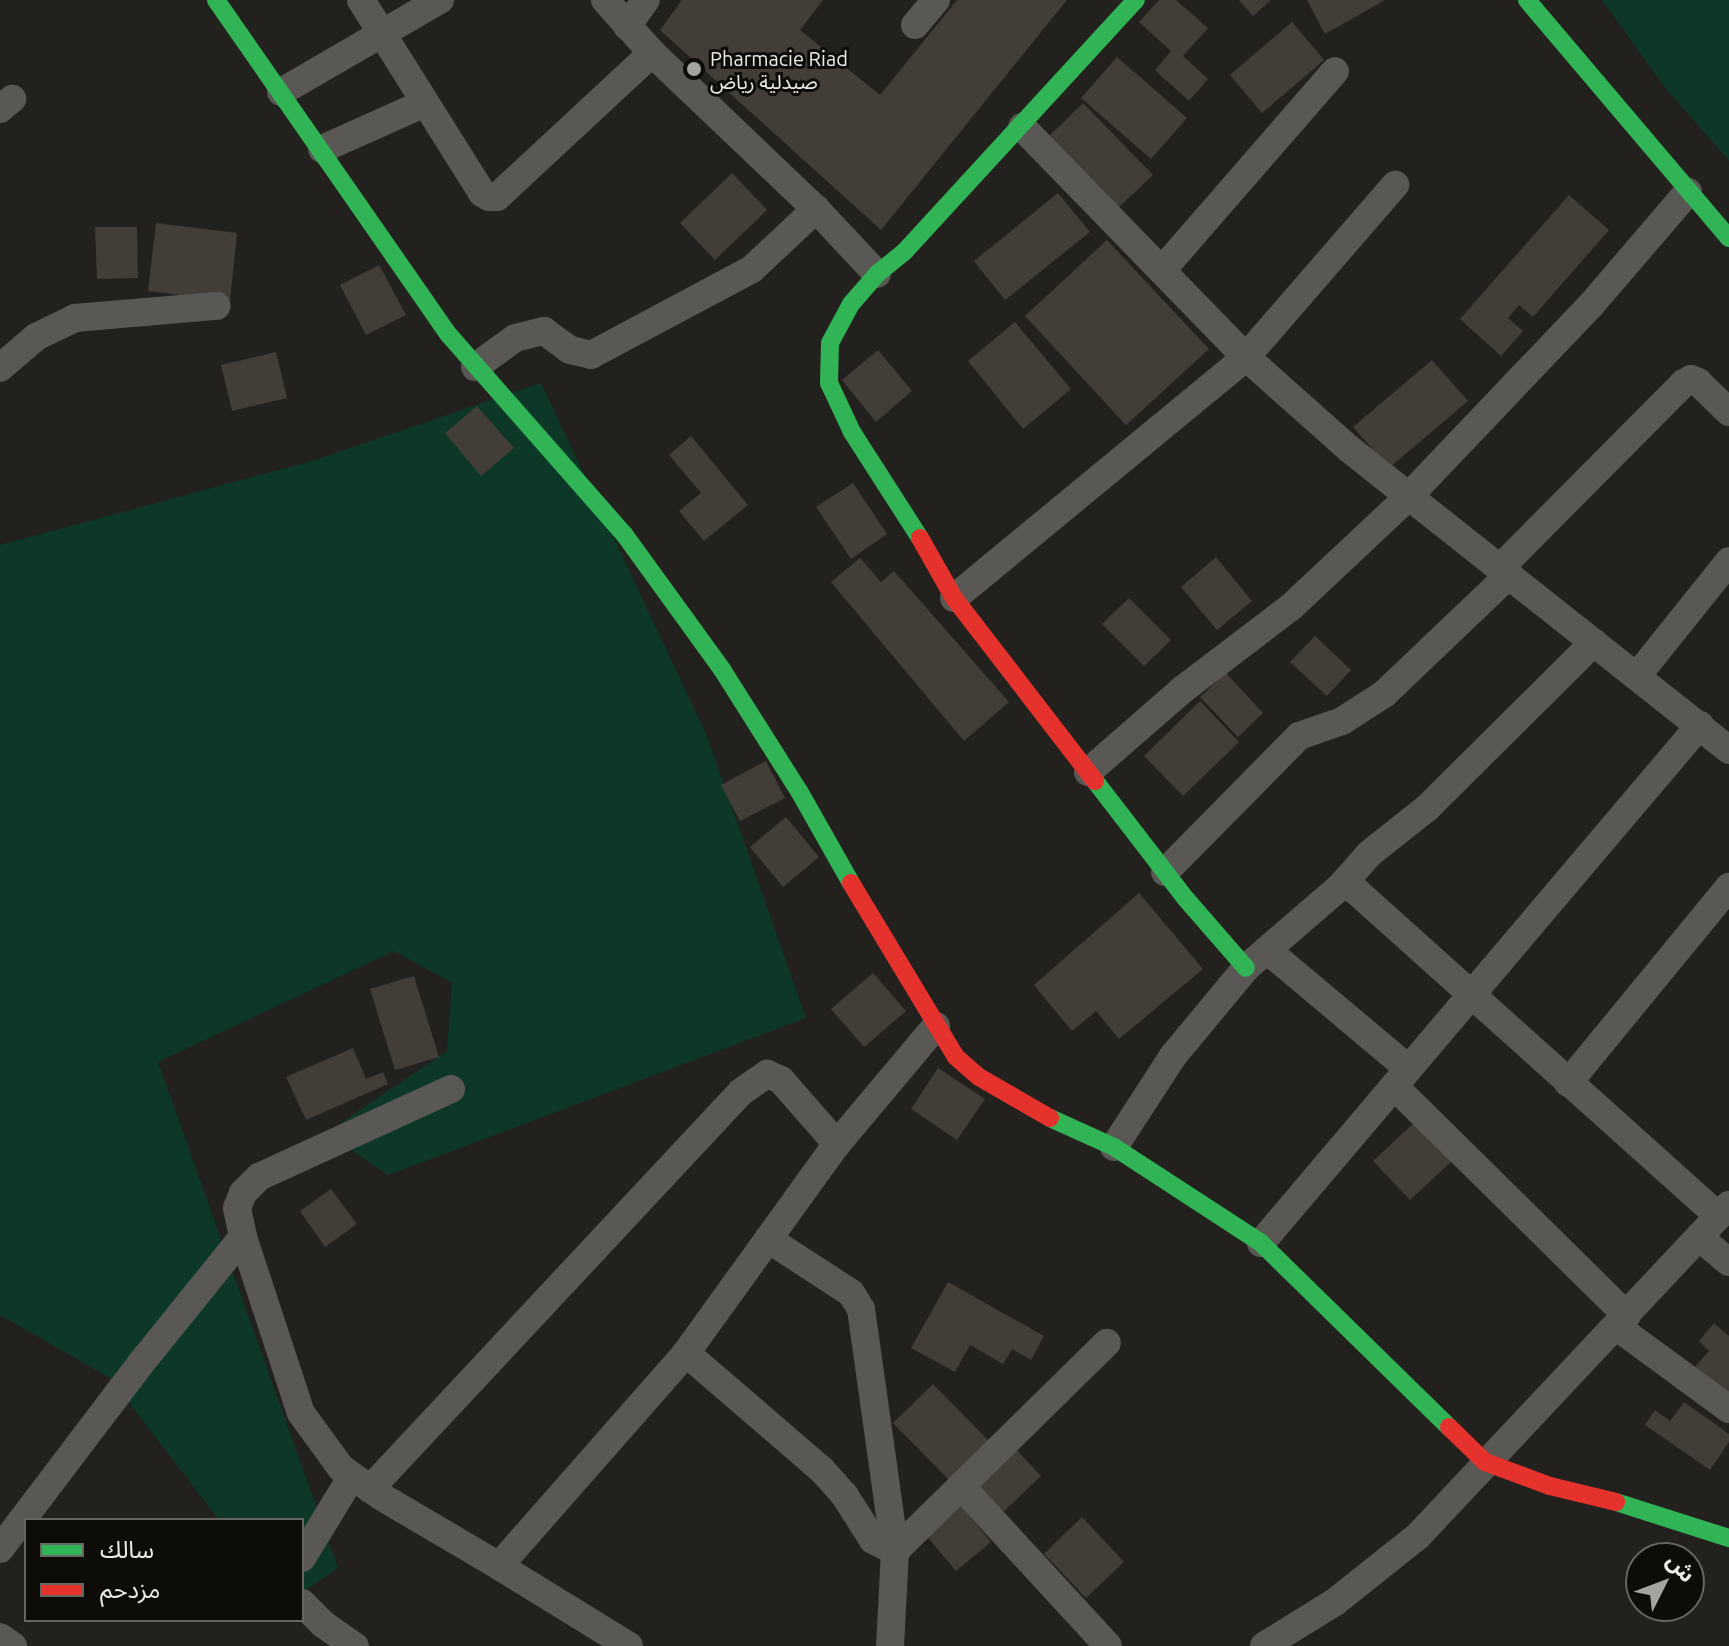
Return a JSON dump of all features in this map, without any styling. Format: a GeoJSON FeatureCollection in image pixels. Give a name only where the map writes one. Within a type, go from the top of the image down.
{"type":"FeatureCollection","features":[{"type":"Feature","properties":{"kind":"street"},"geometry":{"type":"LineString","coordinates":[[216,0],[449,335],[624,534],[723,671],[799,791],[956,1057],[979,1077],[1027,1107],[1114,1147],[1261,1243],[1485,1462],[1550,1486],[1602,1497],[1729,1538]]}},
{"type":"Feature","properties":{"kind":"street"},"geometry":{"type":"LineString","coordinates":[[361,0],[482,193],[497,197],[652,53]]}},
{"type":"Feature","properties":{"kind":"street"},"geometry":{"type":"LineString","coordinates":[[281,92],[440,0]]}},
{"type":"Feature","properties":{"kind":"street"},"geometry":{"type":"LineString","coordinates":[[605,0],[652,53],[816,209],[877,274]]}},
{"type":"Feature","properties":{"kind":"street"},"geometry":{"type":"LineString","coordinates":[[627,26],[646,0]]}},
{"type":"Feature","properties":{"kind":"street"},"geometry":{"type":"LineString","coordinates":[[915,25],[936,0]]}},
{"type":"Feature","properties":{"kind":"street"},"geometry":{"type":"LineString","coordinates":[[1136,0],[1022,127],[851,304],[830,343],[829,383],[852,432],[917,532],[954,598],[1165,872],[1256,959],[1401,1077],[1622,1321],[1729,1409]]}},
{"type":"Feature","properties":{"kind":"street"},"geometry":{"type":"LineString","coordinates":[[1527,0],[1729,238]]}},
{"type":"Feature","properties":{"kind":"street"},"geometry":{"type":"LineString","coordinates":[[1163,269],[1335,71]]}},
{"type":"Feature","properties":{"kind":"street"},"geometry":{"type":"LineString","coordinates":[[322,149],[425,103]]}},
{"type":"Feature","properties":{"kind":"street"},"geometry":{"type":"LineString","coordinates":[[1022,127],[1246,357],[1348,448],[1729,750]]}},
{"type":"Feature","properties":{"kind":"street"},"geometry":{"type":"LineString","coordinates":[[954,598],[1246,357],[1395,185]]}},
{"type":"Feature","properties":{"kind":"street"},"geometry":{"type":"LineString","coordinates":[[1088,772],[1182,690],[1291,607],[1409,496],[1591,305],[1688,192]]}},
{"type":"Feature","properties":{"kind":"street"},"geometry":{"type":"LineString","coordinates":[[475,367],[515,338],[544,331],[570,350],[591,355],[752,269],[816,209]]}},
{"type":"Feature","properties":{"kind":"street"},"geometry":{"type":"LineString","coordinates":[[0,368],[36,337],[75,318],[216,306]]}},
{"type":"Feature","properties":{"kind":"street"},"geometry":{"type":"LineString","coordinates":[[1165,872],[1299,736],[1342,721],[1384,694],[1684,383],[1691,379],[1698,382],[1729,412]]}},
{"type":"Feature","properties":{"kind":"street"},"geometry":{"type":"LineString","coordinates":[[1637,676],[1729,561]]}},
{"type":"Feature","properties":{"kind":"street"},"geometry":{"type":"LineString","coordinates":[[1114,1147],[1173,1056],[1256,959],[1342,885],[1369,854],[1427,808],[1594,642]]}},
{"type":"Feature","properties":{"kind":"street"},"geometry":{"type":"LineString","coordinates":[[1261,1243],[1700,725]]}},
{"type":"Feature","properties":{"kind":"street"},"geometry":{"type":"LineString","coordinates":[[1342,885],[1355,890],[1471,994],[1715,1220],[1729,1262]]}},
{"type":"Feature","properties":{"kind":"street"},"geometry":{"type":"LineString","coordinates":[[1568,1083],[1729,887]]}},
{"type":"Feature","properties":{"kind":"street"},"geometry":{"type":"LineString","coordinates":[[499,1566],[686,1353],[837,1144],[936,1026]]}},
{"type":"Feature","properties":{"kind":"street"},"geometry":{"type":"LineString","coordinates":[[304,1555],[361,1482],[741,1092],[767,1074],[781,1080],[837,1144]]}},
{"type":"Feature","properties":{"kind":"street"},"geometry":{"type":"LineString","coordinates":[[451,1089],[259,1177],[243,1193],[237,1208],[243,1237],[301,1413],[341,1468],[629,1646]]}},
{"type":"Feature","properties":{"kind":"street"},"geometry":{"type":"LineString","coordinates":[[1264,1646],[1335,1602],[1418,1536],[1715,1220]]}},
{"type":"Feature","properties":{"kind":"street"},"geometry":{"type":"LineString","coordinates":[[0,1549],[98,1418],[243,1237]]}},
{"type":"Feature","properties":{"kind":"street"},"geometry":{"type":"LineString","coordinates":[[768,1239],[851,1293],[861,1309],[895,1551],[890,1646]]}},
{"type":"Feature","properties":{"kind":"street"},"geometry":{"type":"LineString","coordinates":[[895,1551],[1107,1343]]}},
{"type":"Feature","properties":{"kind":"street"},"geometry":{"type":"LineString","coordinates":[[686,1353],[821,1469],[845,1496],[873,1540],[895,1551]]}},
{"type":"Feature","properties":{"kind":"street"},"geometry":{"type":"LineString","coordinates":[[961,1486],[1108,1646]]}},
{"type":"Feature","properties":{"kind":"street"},"geometry":{"type":"LineString","coordinates":[[304,1605],[323,1624],[355,1646]]}},
{"type":"Feature","properties":{"kind":"street"},"geometry":{"type":"LineString","coordinates":[[0,1637],[13,1646]]}},
{"type":"Feature","properties":{"kind":"green space"},"geometry":{"type":"Polygon","coordinates":[[[1602,0],[1729,0],[1729,161],[1663,85],[1602,0]]]}},
{"type":"Feature","properties":{"kind":"green space"},"geometry":{"type":"Polygon","coordinates":[[[541,383],[706,734],[806,1018],[388,1175],[326,1133],[447,1051],[452,983],[394,951],[158,1062],[338,1568],[304,1592],[304,1518],[217,1518],[110,1378],[0,1315],[0,545],[312,461],[541,383]]]}},
{"type":"Feature","properties":{"kind":"building"},"geometry":{"type":"Polygon","coordinates":[[[682,0],[823,0],[800,30],[880,95],[957,0],[1067,0],[881,230],[660,30],[682,0]]]}},
{"type":"Feature","properties":{"kind":"building"},"geometry":{"type":"Polygon","coordinates":[[[1159,0],[1176,0],[1208,28],[1183,56],[1208,79],[1189,101],[1155,70],[1171,51],[1139,22],[1159,0]]]}},
{"type":"Feature","properties":{"kind":"building"},"geometry":{"type":"Polygon","coordinates":[[[1239,0],[1271,0],[1253,16],[1239,0]]]}},
{"type":"Feature","properties":{"kind":"building"},"geometry":{"type":"Polygon","coordinates":[[[1307,0],[1385,0],[1325,34],[1307,0]]]}},
{"type":"Feature","properties":{"kind":"building"},"geometry":{"type":"Polygon","coordinates":[[[1292,22],[1324,60],[1262,113],[1230,75],[1292,22]]]}},
{"type":"Feature","properties":{"kind":"building"},"geometry":{"type":"Polygon","coordinates":[[[1117,57],[1187,118],[1151,159],[1081,98],[1117,57]]]}},
{"type":"Feature","properties":{"kind":"building"},"geometry":{"type":"Polygon","coordinates":[[[1083,103],[1153,175],[1118,208],[1047,138],[1083,103]]]}},
{"type":"Feature","properties":{"kind":"building"},"geometry":{"type":"Polygon","coordinates":[[[732,173],[767,210],[715,260],[680,223],[732,173]]]}},
{"type":"Feature","properties":{"kind":"building"},"geometry":{"type":"Polygon","coordinates":[[[1058,193],[1090,232],[1005,300],[974,261],[1058,193]]]}},
{"type":"Feature","properties":{"kind":"building"},"geometry":{"type":"Polygon","coordinates":[[[1569,195],[1609,230],[1533,317],[1519,305],[1508,318],[1523,331],[1501,356],[1460,319],[1569,195]]]}},
{"type":"Feature","properties":{"kind":"building"},"geometry":{"type":"Polygon","coordinates":[[[156,223],[237,233],[230,301],[148,291],[156,223]]]}},
{"type":"Feature","properties":{"kind":"building"},"geometry":{"type":"Polygon","coordinates":[[[95,227],[137,227],[138,278],[97,279],[95,227]]]}},
{"type":"Feature","properties":{"kind":"building"},"geometry":{"type":"Polygon","coordinates":[[[1107,240],[1209,349],[1126,425],[1025,316],[1107,240]]]}},
{"type":"Feature","properties":{"kind":"building"},"geometry":{"type":"Polygon","coordinates":[[[379,265],[406,315],[366,335],[340,285],[379,265]]]}},
{"type":"Feature","properties":{"kind":"building"},"geometry":{"type":"Polygon","coordinates":[[[1015,322],[1071,389],[1023,429],[968,361],[1015,322]]]}},
{"type":"Feature","properties":{"kind":"building"},"geometry":{"type":"Polygon","coordinates":[[[878,350],[912,391],[876,422],[842,380],[878,350]]]}},
{"type":"Feature","properties":{"kind":"building"},"geometry":{"type":"Polygon","coordinates":[[[276,352],[287,398],[232,411],[221,365],[276,352]]]}},
{"type":"Feature","properties":{"kind":"building"},"geometry":{"type":"Polygon","coordinates":[[[1432,360],[1468,401],[1389,468],[1353,427],[1432,360]]]}},
{"type":"Feature","properties":{"kind":"building"},"geometry":{"type":"Polygon","coordinates":[[[477,406],[514,448],[481,476],[445,433],[477,406]]]}},
{"type":"Feature","properties":{"kind":"building"},"geometry":{"type":"Polygon","coordinates":[[[691,436],[748,505],[704,541],[679,511],[701,493],[669,455],[691,436]]]}},
{"type":"Feature","properties":{"kind":"building"},"geometry":{"type":"Polygon","coordinates":[[[853,483],[887,534],[851,559],[816,507],[853,483]]]}},
{"type":"Feature","properties":{"kind":"building"},"geometry":{"type":"Polygon","coordinates":[[[1216,557],[1252,601],[1217,630],[1181,587],[1216,557]]]}},
{"type":"Feature","properties":{"kind":"building"},"geometry":{"type":"Polygon","coordinates":[[[860,558],[881,582],[894,571],[1009,702],[964,741],[831,582],[860,558]]]}},
{"type":"Feature","properties":{"kind":"building"},"geometry":{"type":"Polygon","coordinates":[[[1129,598],[1171,640],[1144,666],[1102,624],[1129,598]]]}},
{"type":"Feature","properties":{"kind":"building"},"geometry":{"type":"Polygon","coordinates":[[[1315,636],[1351,670],[1327,696],[1290,662],[1315,636]]]}},
{"type":"Feature","properties":{"kind":"building"},"geometry":{"type":"Polygon","coordinates":[[[1226,673],[1263,713],[1238,737],[1200,697],[1226,673]]]}},
{"type":"Feature","properties":{"kind":"building"},"geometry":{"type":"Polygon","coordinates":[[[1200,701],[1239,742],[1183,796],[1144,756],[1200,701]]]}},
{"type":"Feature","properties":{"kind":"building"},"geometry":{"type":"Polygon","coordinates":[[[766,761],[785,798],[740,821],[721,785],[766,761]]]}},
{"type":"Feature","properties":{"kind":"building"},"geometry":{"type":"Polygon","coordinates":[[[786,817],[819,857],[783,887],[750,847],[786,817]]]}},
{"type":"Feature","properties":{"kind":"building"},"geometry":{"type":"Polygon","coordinates":[[[1139,893],[1203,969],[1119,1039],[1096,1011],[1072,1031],[1034,985],[1139,893]]]}},
{"type":"Feature","properties":{"kind":"building"},"geometry":{"type":"Polygon","coordinates":[[[873,973],[906,1011],[864,1047],[831,1009],[873,973]]]}},
{"type":"Feature","properties":{"kind":"building"},"geometry":{"type":"Polygon","coordinates":[[[414,976],[439,1057],[395,1070],[370,989],[414,976]]]}},
{"type":"Feature","properties":{"kind":"building"},"geometry":{"type":"Polygon","coordinates":[[[353,1048],[366,1079],[383,1072],[388,1084],[306,1120],[286,1077],[353,1048]]]}},
{"type":"Feature","properties":{"kind":"building"},"geometry":{"type":"Polygon","coordinates":[[[938,1068],[985,1099],[957,1140],[911,1109],[938,1068]]]}},
{"type":"Feature","properties":{"kind":"building"},"geometry":{"type":"Polygon","coordinates":[[[1416,1121],[1452,1161],[1410,1200],[1373,1161],[1416,1121]]]}},
{"type":"Feature","properties":{"kind":"building"},"geometry":{"type":"Polygon","coordinates":[[[331,1189],[357,1224],[325,1247],[300,1211],[331,1189]]]}},
{"type":"Feature","properties":{"kind":"building"},"geometry":{"type":"Polygon","coordinates":[[[948,1282],[1044,1336],[1031,1360],[1012,1349],[1003,1364],[970,1345],[955,1372],[911,1348],[948,1282]]]}},
{"type":"Feature","properties":{"kind":"building"},"geometry":{"type":"Polygon","coordinates":[[[1714,1323],[1729,1336],[1729,1400],[1693,1369],[1709,1351],[1699,1341],[1714,1323]]]}},
{"type":"Feature","properties":{"kind":"building"},"geometry":{"type":"Polygon","coordinates":[[[933,1384],[990,1442],[950,1481],[893,1423],[933,1384]]]}},
{"type":"Feature","properties":{"kind":"building"},"geometry":{"type":"Polygon","coordinates":[[[1684,1402],[1729,1434],[1729,1442],[1710,1470],[1645,1425],[1655,1410],[1670,1421],[1684,1402]]]}},
{"type":"Feature","properties":{"kind":"building"},"geometry":{"type":"Polygon","coordinates":[[[1012,1445],[1041,1476],[998,1517],[969,1486],[1012,1445]]]}},
{"type":"Feature","properties":{"kind":"building"},"geometry":{"type":"Polygon","coordinates":[[[959,1503],[991,1542],[956,1571],[924,1533],[959,1503]]]}},
{"type":"Feature","properties":{"kind":"building"},"geometry":{"type":"Polygon","coordinates":[[[1082,1517],[1124,1562],[1086,1598],[1044,1554],[1082,1517]]]}},
{"type":"Feature","properties":{"kind":"traffic: fast"},"geometry":{"type":"LineString","coordinates":[[216,0],[449,335],[624,534],[723,671],[799,791],[851,883]]}},
{"type":"Feature","properties":{"kind":"traffic: fast"},"geometry":{"type":"LineString","coordinates":[[920,538],[852,432],[829,383],[830,343],[851,304],[877,274],[905,251],[1136,0]]}},
{"type":"Feature","properties":{"kind":"traffic: fast"},"geometry":{"type":"LineString","coordinates":[[1527,0],[1729,238]]}},
{"type":"Feature","properties":{"kind":"traffic: fast"},"geometry":{"type":"LineString","coordinates":[[1095,781],[1186,899],[1246,968]]}},
{"type":"Feature","properties":{"kind":"traffic: fast"},"geometry":{"type":"LineString","coordinates":[[1050,1118],[1114,1147],[1261,1243],[1449,1427]]}},
{"type":"Feature","properties":{"kind":"traffic: fast"},"geometry":{"type":"LineString","coordinates":[[1616,1502],[1729,1538]]}},
{"type":"Feature","properties":{"kind":"traffic: jam"},"geometry":{"type":"LineString","coordinates":[[920,538],[954,598],[1095,781]]}},
{"type":"Feature","properties":{"kind":"traffic: jam"},"geometry":{"type":"LineString","coordinates":[[851,883],[956,1057],[979,1077],[1050,1118]]}},
{"type":"Feature","properties":{"kind":"traffic: jam"},"geometry":{"type":"LineString","coordinates":[[1449,1427],[1485,1462],[1550,1486],[1616,1502]]}},
{"type":"Feature","properties":{"kind":"place","name":"Pharmacie Riad صيدلية رياض"},"geometry":{"type":"Point","coordinates":[694,69]}}]}
